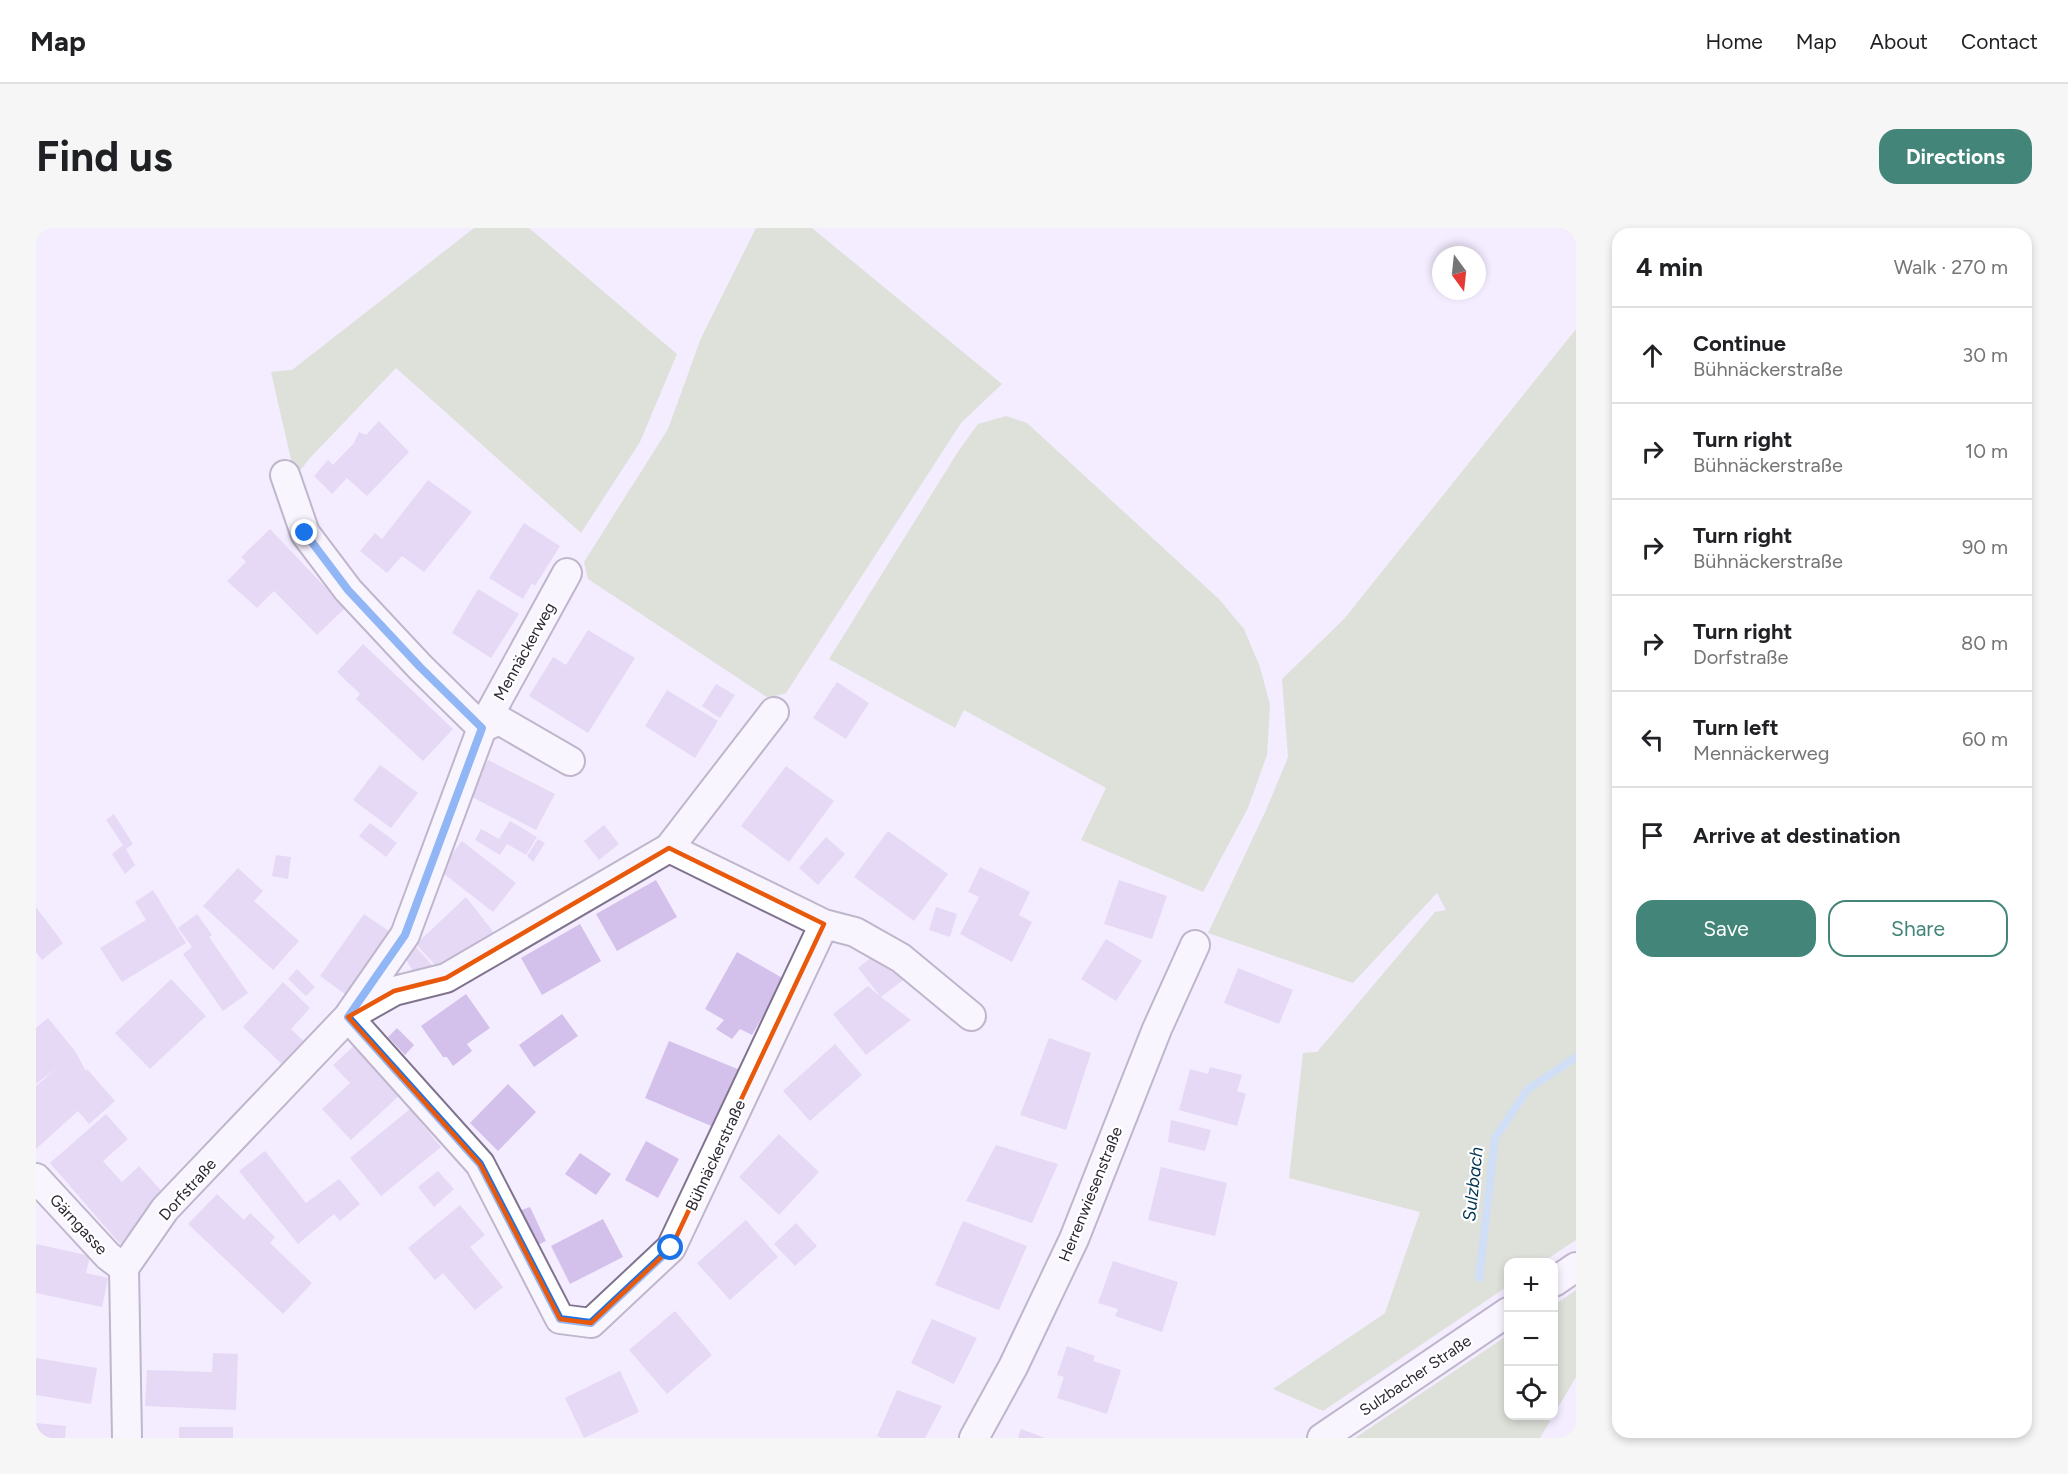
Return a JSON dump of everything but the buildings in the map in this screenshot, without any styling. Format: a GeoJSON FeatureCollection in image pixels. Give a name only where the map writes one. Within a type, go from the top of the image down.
{"type":"FeatureCollection","features":[{"type":"Feature","properties":{"kind":"street"},"geometry":{"type":"LineString","coordinates":[[285,475],[305,533],[348,590],[420,667],[482,728],[499,720],[570,761]]}},
{"type":"Feature","properties":{"kind":"street","name":"Mennäckerweg"},"geometry":{"type":"LineString","coordinates":[[482,728],[567,573]]}},
{"type":"Feature","properties":{"kind":"street"},"geometry":{"type":"LineString","coordinates":[[774,712],[669,848],[824,924],[855,932],[901,958],[971,1016]]}},
{"type":"Feature","properties":{"kind":"street","name":"Dorfstraße"},"geometry":{"type":"LineString","coordinates":[[124,1268],[165,1209],[348,1017],[405,935],[482,728]]}},
{"type":"Feature","properties":{"kind":"street","name":"Dorfstraße"},"geometry":{"type":"LineString","coordinates":[[348,1017],[394,992],[446,978],[669,848]]}},
{"type":"Feature","properties":{"kind":"street","name":"Bühnäckerstraße"},"geometry":{"type":"LineString","coordinates":[[348,1017],[480,1164],[560,1319],[591,1323],[671,1248],[824,924]]}},
{"type":"Feature","properties":{"kind":"street","name":"Herrenwiesenstraße"},"geometry":{"type":"LineString","coordinates":[[974,1438],[1013,1367],[1074,1239],[1157,1029],[1195,945]]}},
{"type":"Feature","properties":{"kind":"street","name":"Gärngasse"},"geometry":{"type":"LineString","coordinates":[[36,1178],[108,1256],[124,1268]]}},
{"type":"Feature","properties":{"kind":"street"},"geometry":{"type":"LineString","coordinates":[[1558,1279],[1576,1267]]}},
{"type":"Feature","properties":{"kind":"street"},"geometry":{"type":"LineString","coordinates":[[124,1268],[127,1438]]}},
{"type":"Feature","properties":{"kind":"street","name":"Sulzbacher Straße"},"geometry":{"type":"LineString","coordinates":[[1322,1438],[1504,1315]]}},
{"type":"Feature","properties":{"kind":"highlighted area"},"geometry":{"type":"Polygon","coordinates":[[[669,848],[824,924],[671,1248],[591,1323],[560,1319],[480,1164],[348,1017],[394,991],[446,978],[669,848]]]}},
{"type":"Feature","properties":{"kind":"green space"},"geometry":{"type":"Polygon","coordinates":[[[474,228],[529,228],[677,354],[640,442],[581,533],[396,368],[310,458],[295,477],[271,372],[292,370],[474,228]]]}},
{"type":"Feature","properties":{"kind":"green space"},"geometry":{"type":"Polygon","coordinates":[[[756,228],[812,228],[1002,384],[961,423],[786,693],[768,698],[588,579],[584,562],[668,429],[701,338],[756,228]]]}},
{"type":"Feature","properties":{"kind":"green space"},"geometry":{"type":"Polygon","coordinates":[[[1576,329],[1576,1240],[1549,1258],[1504,1258],[1504,1289],[1323,1411],[1273,1389],[1385,1313],[1420,1212],[1289,1178],[1303,1053],[1317,1052],[1435,912],[1446,910],[1437,893],[1353,983],[1208,933],[1267,808],[1288,757],[1282,679],[1344,619],[1576,329]]]}},
{"type":"Feature","properties":{"kind":"green space"},"geometry":{"type":"Polygon","coordinates":[[[1006,416],[1027,423],[1219,599],[1244,629],[1260,667],[1270,705],[1267,755],[1248,808],[1203,892],[1081,840],[1106,788],[964,710],[955,728],[829,659],[959,450],[978,424],[1006,416]]]}},
{"type":"Feature","properties":{"kind":"green space"},"geometry":{"type":"Polygon","coordinates":[[[1576,1290],[1576,1377],[1558,1407],[1558,1302],[1576,1290]]]}},
{"type":"Feature","properties":{"kind":"green space"},"geometry":{"type":"Polygon","coordinates":[[[1504,1338],[1504,1420],[1551,1420],[1540,1438],[1355,1438],[1504,1338]]]}},
{"type":"Feature","properties":{"kind":"waterway","name":"Sulzbach"},"geometry":{"type":"LineString","coordinates":[[1479,1278],[1495,1138],[1527,1090],[1576,1057]]}},
{"type":"Feature","properties":{"kind":"route"},"geometry":{"type":"LineString","coordinates":[[305,533],[348,590],[420,667],[482,728],[405,935],[348,1017],[480,1164],[560,1319],[591,1323],[671,1248]]}}]}
